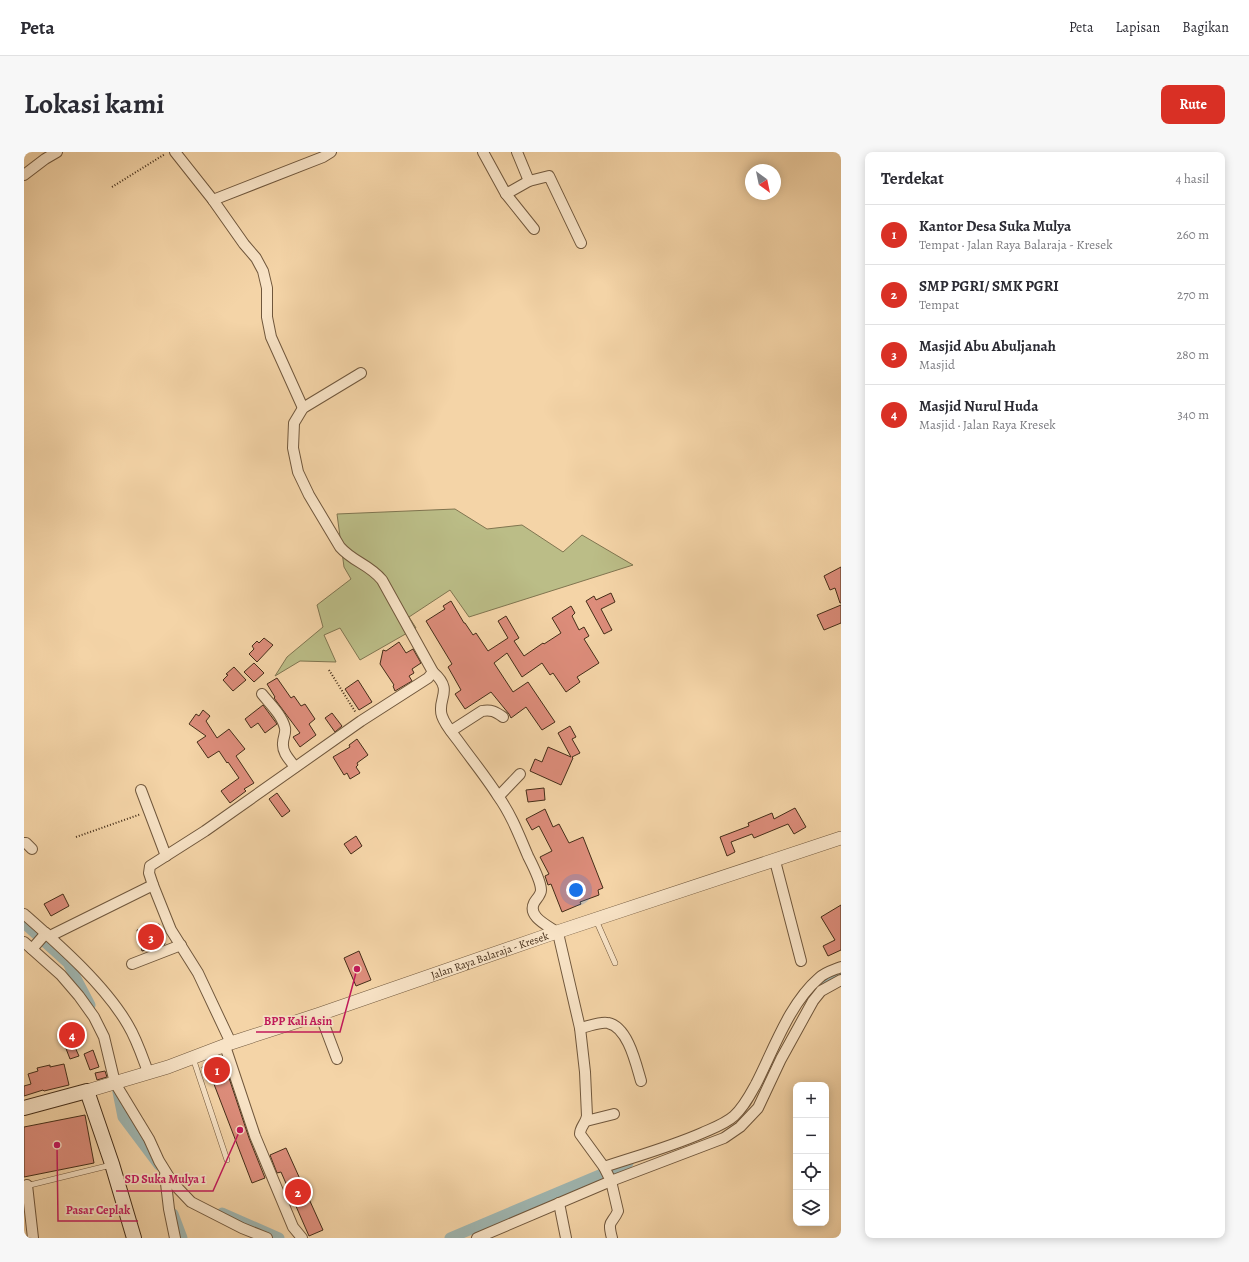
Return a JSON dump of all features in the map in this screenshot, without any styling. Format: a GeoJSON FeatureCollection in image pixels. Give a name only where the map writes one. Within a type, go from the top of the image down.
{"type":"FeatureCollection","features":[{"type":"Feature","properties":{"kind":"main road"},"geometry":{"type":"LineString","coordinates":[[24,1108],[87,1091],[112,1164],[134,1238]]}},
{"type":"Feature","properties":{"kind":"street"},"geometry":{"type":"LineString","coordinates":[[24,175],[57,152]]}},
{"type":"Feature","properties":{"kind":"street"},"geometry":{"type":"LineString","coordinates":[[175,152],[213,200],[244,244],[256,258],[263,270],[267,288],[267,317],[271,337],[303,408]]}},
{"type":"Feature","properties":{"kind":"street"},"geometry":{"type":"LineString","coordinates":[[213,200],[323,157],[331,152]]}},
{"type":"Feature","properties":{"kind":"street"},"geometry":{"type":"LineString","coordinates":[[483,152],[506,194],[534,229]]}},
{"type":"Feature","properties":{"kind":"street"},"geometry":{"type":"LineString","coordinates":[[518,152],[529,181]]}},
{"type":"Feature","properties":{"kind":"street"},"geometry":{"type":"LineString","coordinates":[[506,194],[529,181],[549,176],[553,181],[581,243]]}},
{"type":"Feature","properties":{"kind":"street"},"geometry":{"type":"LineString","coordinates":[[361,373],[303,408],[294,423],[293,448],[298,472],[308,495],[340,547],[346,554],[376,572],[382,580],[433,672],[439,677],[444,691],[441,710],[442,716],[451,731],[499,796],[525,847],[541,892],[533,904],[533,914],[558,932],[580,1028],[585,1072],[587,1116],[586,1121],[580,1129],[580,1135],[608,1174],[618,1211],[610,1222],[612,1238]]}},
{"type":"Feature","properties":{"kind":"street"},"geometry":{"type":"LineString","coordinates":[[302,1238],[295,1232],[255,1136],[228,1045],[198,974],[171,930],[152,885],[149,873],[150,866],[205,831],[361,721],[428,678],[433,672]]}},
{"type":"Feature","properties":{"kind":"street"},"geometry":{"type":"LineString","coordinates":[[262,694],[281,719],[285,727],[283,743],[284,753],[295,767]]}},
{"type":"Feature","properties":{"kind":"street"},"geometry":{"type":"LineString","coordinates":[[451,731],[482,711],[494,711],[503,717]]}},
{"type":"Feature","properties":{"kind":"street"},"geometry":{"type":"LineString","coordinates":[[499,796],[520,774]]}},
{"type":"Feature","properties":{"kind":"street"},"geometry":{"type":"LineString","coordinates":[[141,790],[166,856]]}},
{"type":"Feature","properties":{"kind":"street","name":"Jalan Raya Balaraja - Kresek"},"geometry":{"type":"LineString","coordinates":[[87,1091],[168,1067],[595,919],[775,861],[841,838]]}},
{"type":"Feature","properties":{"kind":"street"},"geometry":{"type":"LineString","coordinates":[[775,861],[801,961]]}},
{"type":"Feature","properties":{"kind":"street"},"geometry":{"type":"LineString","coordinates":[[38,940],[152,885]]}},
{"type":"Feature","properties":{"kind":"street"},"geometry":{"type":"LineString","coordinates":[[24,914],[38,940],[61,976],[79,996],[94,1017],[104,1037],[118,1082],[159,1161],[179,1190],[192,1202],[242,1228],[267,1238]]}},
{"type":"Feature","properties":{"kind":"street"},"geometry":{"type":"LineString","coordinates":[[38,940],[102,990],[127,1024],[138,1044],[144,1074]]}},
{"type":"Feature","properties":{"kind":"street"},"geometry":{"type":"LineString","coordinates":[[132,964],[181,945]]}},
{"type":"Feature","properties":{"kind":"street"},"geometry":{"type":"LineString","coordinates":[[476,1238],[559,1203],[608,1174],[723,1124],[733,1117],[749,1097],[782,1029],[802,998],[820,977],[841,967]]}},
{"type":"Feature","properties":{"kind":"street"},"geometry":{"type":"LineString","coordinates":[[608,1174],[724,1138],[740,1127],[758,1108],[781,1059],[813,1001],[821,991],[841,980]]}},
{"type":"Feature","properties":{"kind":"street"},"geometry":{"type":"LineString","coordinates":[[320,1014],[337,1059]]}},
{"type":"Feature","properties":{"kind":"street"},"geometry":{"type":"LineString","coordinates":[[580,1028],[606,1022],[614,1024],[629,1044],[640,1081]]}},
{"type":"Feature","properties":{"kind":"street"},"geometry":{"type":"LineString","coordinates":[[586,1121],[614,1114]]}},
{"type":"Feature","properties":{"kind":"street"},"geometry":{"type":"LineString","coordinates":[[165,1171],[169,1209],[175,1238]]}},
{"type":"Feature","properties":{"kind":"street"},"geometry":{"type":"LineString","coordinates":[[26,1186],[34,1238]]}},
{"type":"Feature","properties":{"kind":"street"},"geometry":{"type":"LineString","coordinates":[[559,1203],[566,1238]]}},
{"type":"Feature","properties":{"kind":"lane"},"geometry":{"type":"LineString","coordinates":[[595,919],[615,963]]}},
{"type":"Feature","properties":{"kind":"lane"},"geometry":{"type":"LineString","coordinates":[[192,1058],[227,1160]]}},
{"type":"Feature","properties":{"kind":"lane"},"geometry":{"type":"LineString","coordinates":[[26,1186],[112,1164]]}},
{"type":"Feature","properties":{"kind":"path"},"geometry":{"type":"LineString","coordinates":[[112,187],[168,152]]}},
{"type":"Feature","properties":{"kind":"path"},"geometry":{"type":"LineString","coordinates":[[329,670],[361,721]]}},
{"type":"Feature","properties":{"kind":"path"},"geometry":{"type":"LineString","coordinates":[[76,837],[150,811]]}},
{"type":"Feature","properties":{"kind":"green space"},"geometry":{"type":"Polygon","coordinates":[[[455,509],[487,529],[522,525],[563,552],[582,535],[633,565],[469,617],[450,590],[409,617],[416,628],[360,660],[340,628],[324,635],[336,662],[300,661],[275,676],[287,657],[323,627],[317,605],[351,579],[344,567],[337,514],[455,509]]]}},
{"type":"Feature","properties":{"kind":"building"},"geometry":{"type":"Polygon","coordinates":[[[841,567],[840,603],[835,588],[830,590],[824,576],[841,567]]]}},
{"type":"Feature","properties":{"kind":"building"},"geometry":{"type":"Polygon","coordinates":[[[611,593],[615,602],[601,609],[612,630],[604,634],[586,601],[594,596],[596,600],[611,593]]]}},
{"type":"Feature","properties":{"kind":"building"},"geometry":{"type":"Polygon","coordinates":[[[451,601],[464,623],[473,635],[476,633],[488,651],[508,638],[498,621],[506,616],[519,638],[514,641],[524,656],[561,633],[552,618],[571,606],[575,613],[572,616],[579,630],[584,627],[589,636],[584,639],[599,663],[577,677],[580,682],[566,692],[553,673],[550,675],[542,663],[522,677],[507,653],[494,663],[513,692],[528,682],[555,722],[542,730],[526,707],[511,718],[491,692],[465,709],[455,694],[461,690],[448,667],[452,664],[426,621],[445,609],[443,606],[451,601]]]}},
{"type":"Feature","properties":{"kind":"building"},"geometry":{"type":"Polygon","coordinates":[[[841,605],[841,623],[824,630],[817,615],[841,605]]]}},
{"type":"Feature","properties":{"kind":"building"},"geometry":{"type":"Polygon","coordinates":[[[264,638],[273,645],[257,662],[249,654],[254,649],[252,646],[257,641],[259,643],[264,638]]]}},
{"type":"Feature","properties":{"kind":"building"},"geometry":{"type":"Polygon","coordinates":[[[399,642],[406,653],[413,649],[421,663],[412,669],[414,673],[409,676],[412,681],[395,691],[394,685],[380,664],[383,650],[386,651],[399,642]]]}},
{"type":"Feature","properties":{"kind":"building"},"geometry":{"type":"Polygon","coordinates":[[[254,663],[264,673],[254,682],[244,672],[254,663]]]}},
{"type":"Feature","properties":{"kind":"building"},"geometry":{"type":"Polygon","coordinates":[[[234,667],[246,680],[233,691],[223,680],[228,675],[226,674],[234,667]]]}},
{"type":"Feature","properties":{"kind":"building"},"geometry":{"type":"Polygon","coordinates":[[[277,678],[291,698],[294,696],[301,706],[305,704],[315,719],[309,724],[316,735],[300,747],[293,737],[300,733],[274,698],[275,697],[267,684],[277,678]]]}},
{"type":"Feature","properties":{"kind":"building"},"geometry":{"type":"Polygon","coordinates":[[[358,680],[372,702],[359,710],[345,689],[358,680]]]}},
{"type":"Feature","properties":{"kind":"building"},"geometry":{"type":"Polygon","coordinates":[[[263,705],[277,724],[265,733],[258,723],[251,728],[245,719],[263,705]]]}},
{"type":"Feature","properties":{"kind":"building"},"geometry":{"type":"Polygon","coordinates":[[[203,710],[210,716],[206,721],[217,738],[229,729],[245,749],[236,756],[254,783],[244,789],[246,791],[230,803],[221,791],[239,778],[219,751],[208,758],[197,742],[206,736],[189,724],[196,714],[199,716],[203,710]]]}},
{"type":"Feature","properties":{"kind":"building"},"geometry":{"type":"Polygon","coordinates":[[[332,713],[342,726],[335,732],[325,718],[332,713]]]}},
{"type":"Feature","properties":{"kind":"building"},"geometry":{"type":"Polygon","coordinates":[[[570,726],[576,737],[572,739],[580,753],[572,757],[573,758],[561,785],[530,771],[535,759],[542,762],[548,747],[571,757],[558,733],[570,726]]]}},
{"type":"Feature","properties":{"kind":"building"},"geometry":{"type":"Polygon","coordinates":[[[357,739],[368,755],[357,763],[358,765],[356,767],[360,773],[350,779],[347,773],[344,775],[333,757],[350,747],[349,745],[357,739]]]}},
{"type":"Feature","properties":{"kind":"building"},"geometry":{"type":"Polygon","coordinates":[[[544,788],[545,800],[528,802],[526,790],[544,788]]]}},
{"type":"Feature","properties":{"kind":"building"},"geometry":{"type":"Polygon","coordinates":[[[277,793],[290,811],[282,817],[269,799],[277,793]]]}},
{"type":"Feature","properties":{"kind":"building"},"geometry":{"type":"Polygon","coordinates":[[[795,808],[806,827],[794,834],[788,824],[754,838],[752,834],[731,842],[735,852],[727,856],[720,837],[749,826],[748,823],[772,813],[774,819],[795,808]]]}},
{"type":"Feature","properties":{"kind":"building"},"geometry":{"type":"Polygon","coordinates":[[[545,809],[553,827],[559,824],[569,843],[583,837],[603,888],[598,890],[599,895],[580,902],[581,904],[562,912],[551,884],[548,885],[545,876],[549,874],[540,857],[552,851],[539,826],[532,830],[526,819],[545,809]]]}},
{"type":"Feature","properties":{"kind":"building"},"geometry":{"type":"Polygon","coordinates":[[[356,836],[362,846],[351,854],[344,844],[356,836]]]}},
{"type":"Feature","properties":{"kind":"building"},"geometry":{"type":"Polygon","coordinates":[[[63,894],[69,906],[51,916],[44,904],[63,894]]]}},
{"type":"Feature","properties":{"kind":"building"},"geometry":{"type":"Polygon","coordinates":[[[841,905],[841,950],[828,956],[823,946],[835,940],[821,917],[841,905]]]}},
{"type":"Feature","properties":{"kind":"building"},"geometry":{"type":"Polygon","coordinates":[[[159,924],[165,944],[142,951],[137,930],[159,924]]]}},
{"type":"Feature","properties":{"kind":"building"},"geometry":{"type":"Polygon","coordinates":[[[359,951],[371,980],[356,986],[344,958],[359,951]]]}},
{"type":"Feature","properties":{"kind":"building"},"geometry":{"type":"Polygon","coordinates":[[[76,1028],[80,1038],[68,1042],[64,1032],[76,1028]]]}},
{"type":"Feature","properties":{"kind":"building"},"geometry":{"type":"Polygon","coordinates":[[[73,1043],[79,1056],[70,1059],[65,1046],[73,1043]]]}},
{"type":"Feature","properties":{"kind":"building"},"geometry":{"type":"Polygon","coordinates":[[[93,1050],[99,1067],[90,1070],[84,1054],[93,1050]]]}},
{"type":"Feature","properties":{"kind":"building"},"geometry":{"type":"Polygon","coordinates":[[[223,1060],[249,1138],[265,1178],[252,1183],[212,1079],[207,1081],[202,1067],[223,1060]]]}},
{"type":"Feature","properties":{"kind":"building"},"geometry":{"type":"Polygon","coordinates":[[[64,1064],[69,1085],[43,1090],[24,1096],[24,1086],[31,1084],[28,1074],[38,1071],[37,1068],[64,1064]]]}},
{"type":"Feature","properties":{"kind":"building"},"geometry":{"type":"Polygon","coordinates":[[[105,1071],[107,1077],[97,1080],[95,1073],[105,1071]]]}},
{"type":"Feature","properties":{"kind":"building"},"geometry":{"type":"Polygon","coordinates":[[[85,1115],[94,1163],[24,1177],[24,1127],[85,1115]]]}},
{"type":"Feature","properties":{"kind":"building"},"geometry":{"type":"Polygon","coordinates":[[[286,1148],[323,1230],[309,1236],[281,1172],[277,1173],[270,1155],[286,1148]]]}},
{"type":"Feature","properties":{"kind":"waterway"},"geometry":{"type":"LineString","coordinates":[[24,923],[68,963],[90,1005]]}},
{"type":"Feature","properties":{"kind":"waterway"},"geometry":{"type":"LineString","coordinates":[[807,992],[841,972]]}},
{"type":"Feature","properties":{"kind":"waterway"},"geometry":{"type":"LineString","coordinates":[[117,1087],[123,1117],[159,1165]]}},
{"type":"Feature","properties":{"kind":"waterway"},"geometry":{"type":"LineString","coordinates":[[450,1238],[628,1163]]}},
{"type":"Feature","properties":{"kind":"waterway"},"geometry":{"type":"LineString","coordinates":[[222,1213],[279,1238]]}},
{"type":"Feature","properties":{"kind":"waterway"},"geometry":{"type":"LineString","coordinates":[[173,1214],[182,1238]]}},
{"type":"Feature","properties":{"kind":"place","name":"Masjid Abu Abuljanah"},"geometry":{"type":"Point","coordinates":[151,937]}},
{"type":"Feature","properties":{"kind":"place","name":"BPP Kali Asin"},"geometry":{"type":"Point","coordinates":[357,969]}},
{"type":"Feature","properties":{"kind":"place","name":"Masjid Nurul Huda"},"geometry":{"type":"Point","coordinates":[72,1035]}},
{"type":"Feature","properties":{"kind":"place","name":"Kantor Desa Suka Mulya"},"geometry":{"type":"Point","coordinates":[217,1070]}},
{"type":"Feature","properties":{"kind":"place","name":"SD Suka Mulya 1"},"geometry":{"type":"Point","coordinates":[240,1130]}},
{"type":"Feature","properties":{"kind":"place","name":"Pasar Ceplak"},"geometry":{"type":"Point","coordinates":[57,1145]}},
{"type":"Feature","properties":{"kind":"place","name":"SMP PGRI/ SMK PGRI"},"geometry":{"type":"Point","coordinates":[298,1192]}}]}
